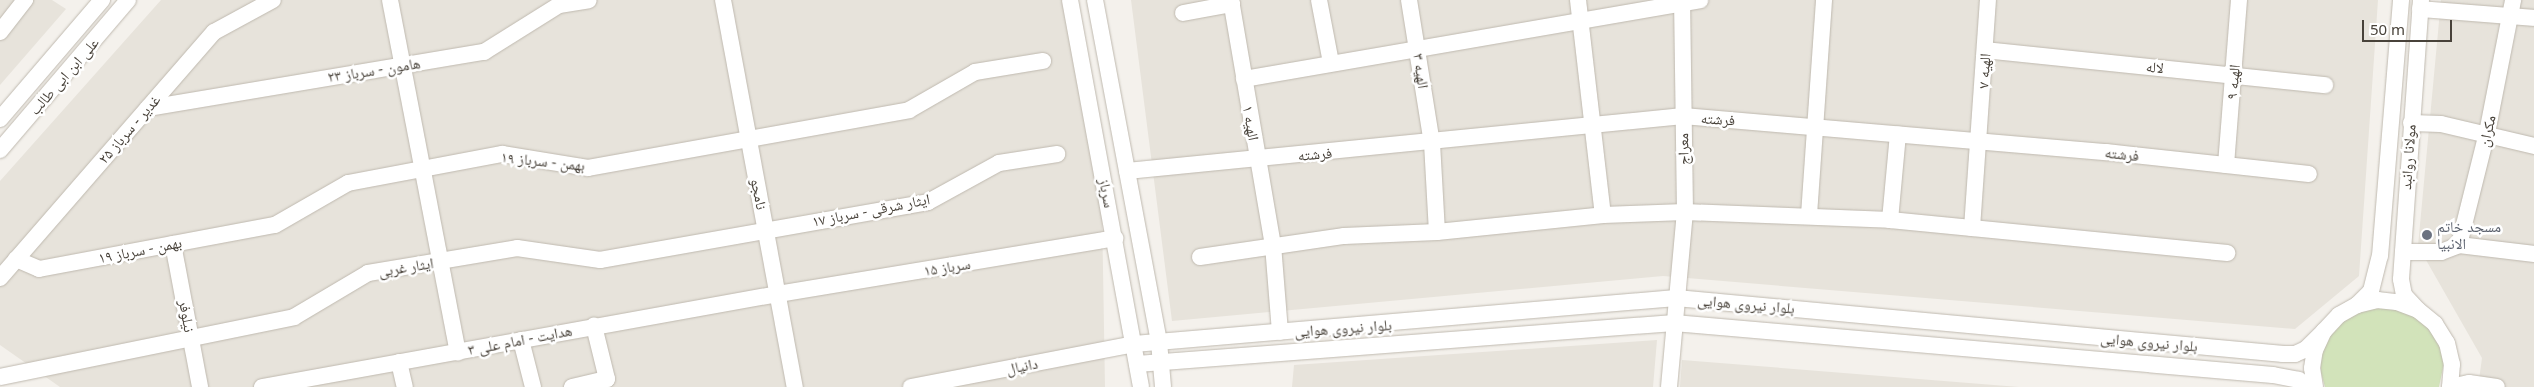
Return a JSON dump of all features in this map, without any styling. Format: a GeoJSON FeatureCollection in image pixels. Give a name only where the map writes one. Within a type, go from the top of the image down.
{"type":"FeatureCollection","features":[{"type":"Feature","properties":{"kind":"street"},"geometry":{"type":"LineString","coordinates":[[0,32],[25,0]]}},
{"type":"Feature","properties":{"kind":"street","name":"علی ابن ابی طالب"},"geometry":{"type":"LineString","coordinates":[[0,119],[102,0]]}},
{"type":"Feature","properties":{"kind":"street","name":"علی ابن ابی طالب"},"geometry":{"type":"LineString","coordinates":[[0,150],[128,0]]}},
{"type":"Feature","properties":{"kind":"street","name":"غدیر - سرباز ۲۵"},"geometry":{"type":"LineString","coordinates":[[0,278],[214,32],[273,0]]}},
{"type":"Feature","properties":{"kind":"street"},"geometry":{"type":"LineString","coordinates":[[390,0],[458,352]]}},
{"type":"Feature","properties":{"kind":"street","name":"هامون - سرباز ۲۳"},"geometry":{"type":"LineString","coordinates":[[148,108],[484,52],[560,5],[589,0]]}},
{"type":"Feature","properties":{"kind":"street","name":"نامجو"},"geometry":{"type":"LineString","coordinates":[[723,0],[795,387]]}},
{"type":"Feature","properties":{"kind":"street","name":"سرباز"},"geometry":{"type":"LineString","coordinates":[[1070,0],[1141,387]]}},
{"type":"Feature","properties":{"kind":"street","name":"سرباز"},"geometry":{"type":"LineString","coordinates":[[1095,0],[1162,361]]}},
{"type":"Feature","properties":{"kind":"street"},"geometry":{"type":"LineString","coordinates":[[1319,0],[1331,63]]}},
{"type":"Feature","properties":{"kind":"street","name":"الهیه ۳"},"geometry":{"type":"LineString","coordinates":[[1409,0],[1432,143],[1437,232]]}},
{"type":"Feature","properties":{"kind":"street"},"geometry":{"type":"LineString","coordinates":[[1578,0],[1603,215]]}},
{"type":"Feature","properties":{"kind":"street"},"geometry":{"type":"LineString","coordinates":[[1244,78],[1682,1],[1700,0]]}},
{"type":"Feature","properties":{"kind":"street"},"geometry":{"type":"LineString","coordinates":[[1809,215],[1817,126],[1824,0]]}},
{"type":"Feature","properties":{"kind":"street","name":"الهیه ۷"},"geometry":{"type":"LineString","coordinates":[[1972,228],[1988,0]]}},
{"type":"Feature","properties":{"kind":"street","name":"الهیه ۹"},"geometry":{"type":"LineString","coordinates":[[2226,165],[2239,0]]}},
{"type":"Feature","properties":{"kind":"street","name":"مولانا روانبد"},"geometry":{"type":"LineString","coordinates":[[2357,305],[2371,291],[2380,256],[2401,0]]}},
{"type":"Feature","properties":{"kind":"street","name":"معراج"},"geometry":{"type":"LineString","coordinates":[[1669,387],[1685,212],[1682,1]]}},
{"type":"Feature","properties":{"kind":"street"},"geometry":{"type":"LineString","coordinates":[[1183,13],[1231,2]]}},
{"type":"Feature","properties":{"kind":"street","name":"الهیه ۱"},"geometry":{"type":"LineString","coordinates":[[1231,2],[1273,245],[1280,332]]}},
{"type":"Feature","properties":{"kind":"street"},"geometry":{"type":"LineString","coordinates":[[2420,4],[2511,8],[2534,18]]}},
{"type":"Feature","properties":{"kind":"street","name":"مولانا روانبد"},"geometry":{"type":"LineString","coordinates":[[2418,310],[2404,295],[2401,279],[2410,123],[2420,4]]}},
{"type":"Feature","properties":{"kind":"street","name":"مکران"},"geometry":{"type":"LineString","coordinates":[[2459,245],[2487,133],[2511,8]]}},
{"type":"Feature","properties":{"kind":"street","name":"لاله"},"geometry":{"type":"LineString","coordinates":[[1985,50],[2324,85]]}},
{"type":"Feature","properties":{"kind":"street","name":"بهمن - سرباز ۱۹"},"geometry":{"type":"LineString","coordinates":[[16,259],[38,269],[275,225],[348,183],[502,154],[588,168],[748,137],[909,110],[975,72],[1044,60]]}},
{"type":"Feature","properties":{"kind":"street","name":"فرشته"},"geometry":{"type":"LineString","coordinates":[[1127,172],[1432,143],[1683,116],[1817,126],[2310,174]]}},
{"type":"Feature","properties":{"kind":"street"},"geometry":{"type":"LineString","coordinates":[[2410,123],[2441,124],[2487,133],[2534,146]]}},
{"type":"Feature","properties":{"kind":"street"},"geometry":{"type":"LineString","coordinates":[[1890,220],[1898,134]]}},
{"type":"Feature","properties":{"kind":"street","name":"ایثار شرقی - سرباز ۱۷"},"geometry":{"type":"LineString","coordinates":[[766,230],[928,202],[999,163],[1057,154]]}},
{"type":"Feature","properties":{"kind":"street"},"geometry":{"type":"LineString","coordinates":[[1200,257],[1344,236],[1437,232],[1603,215],[1685,212],[1809,215],[1890,220],[2227,253]]}},
{"type":"Feature","properties":{"kind":"street","name":"ایثار غربی"},"geometry":{"type":"LineString","coordinates":[[0,378],[191,340],[294,317],[368,273],[518,248],[600,260],[766,230]]}},
{"type":"Feature","properties":{"kind":"street","name":"سرباز ۱۵"},"geometry":{"type":"LineString","coordinates":[[778,294],[1115,238]]}},
{"type":"Feature","properties":{"kind":"street","name":"نیلوفر"},"geometry":{"type":"LineString","coordinates":[[173,244],[200,387]]}},
{"type":"Feature","properties":{"kind":"street"},"geometry":{"type":"LineString","coordinates":[[2402,252],[2441,252],[2459,245],[2534,254]]}},
{"type":"Feature","properties":{"kind":"street","name":"هدایت - امام علی ۳"},"geometry":{"type":"LineString","coordinates":[[272,386],[335,380],[399,362],[778,294]]}},
{"type":"Feature","properties":{"kind":"street","name":"بلوار نیروی هوایی"},"geometry":{"type":"LineString","coordinates":[[1134,344],[1463,319],[1676,298],[2294,354]]}},
{"type":"Feature","properties":{"kind":"street"},"geometry":{"type":"LineString","coordinates":[[2288,377],[2298,375],[2304,365],[2294,354],[2306,349],[2339,315],[2357,305],[2377,300],[2397,302],[2418,310],[2435,324],[2447,343],[2452,364],[2450,387],[2469,383],[2498,387]]}},
{"type":"Feature","properties":{"kind":"street"},"geometry":{"type":"LineString","coordinates":[[1463,319],[1465,342]]}},
{"type":"Feature","properties":{"kind":"street","name":"بلوار نیروی هوایی"},"geometry":{"type":"LineString","coordinates":[[1137,364],[1465,342],[1674,323],[2288,377],[2307,387]]}},
{"type":"Feature","properties":{"kind":"street"},"geometry":{"type":"LineString","coordinates":[[572,387],[607,379],[594,326]]}},
{"type":"Feature","properties":{"kind":"street"},"geometry":{"type":"LineString","coordinates":[[2315,387],[2314,359],[2324,331]]}},
{"type":"Feature","properties":{"kind":"street"},"geometry":{"type":"LineString","coordinates":[[522,340],[533,387]]}},
{"type":"Feature","properties":{"kind":"street","name":"دانیال"},"geometry":{"type":"LineString","coordinates":[[910,387],[1134,344]]}},
{"type":"Feature","properties":{"kind":"street"},"geometry":{"type":"LineString","coordinates":[[1162,361],[1163,387]]}},
{"type":"Feature","properties":{"kind":"street"},"geometry":{"type":"LineString","coordinates":[[399,362],[405,387]]}},
{"type":"Feature","properties":{"kind":"street"},"geometry":{"type":"LineString","coordinates":[[0,378],[14,387]]}},
{"type":"Feature","properties":{"kind":"shaded area"},"geometry":{"type":"Polygon","coordinates":[[[0,0],[52,0],[66,9],[0,85],[0,0]]]}},
{"type":"Feature","properties":{"kind":"shaded area"},"geometry":{"type":"Polygon","coordinates":[[[161,0],[1062,0],[1102,209],[1105,387],[60,387],[0,345],[0,181],[161,0]]]}},
{"type":"Feature","properties":{"kind":"shaded area"},"geometry":{"type":"Polygon","coordinates":[[[1131,0],[2378,0],[2359,276],[2295,329],[1663,276],[1172,321],[1131,0]]]}},
{"type":"Feature","properties":{"kind":"shaded area"},"geometry":{"type":"Polygon","coordinates":[[[2441,0],[2534,0],[2534,387],[2478,387],[2482,358],[2418,246],[2441,0]]]}},
{"type":"Feature","properties":{"kind":"shaded area"},"geometry":{"type":"Polygon","coordinates":[[[1657,340],[1653,387],[1292,387],[1294,365],[1657,340]]]}},
{"type":"Feature","properties":{"kind":"shaded area"},"geometry":{"type":"Polygon","coordinates":[[[1682,360],[2019,387],[1680,387],[1682,360]]]}},
{"type":"Feature","properties":{"kind":"green space"},"geometry":{"type":"Polygon","coordinates":[[[2379,303],[2417,313],[2440,344],[2444,363],[2439,387],[2325,387],[2321,373],[2321,352],[2329,332],[2343,316],[2379,303]]]}},
{"type":"Feature","properties":{"kind":"place","name":"مسجد خاتم الانبیا"},"geometry":{"type":"Point","coordinates":[2427,235]}}]}
